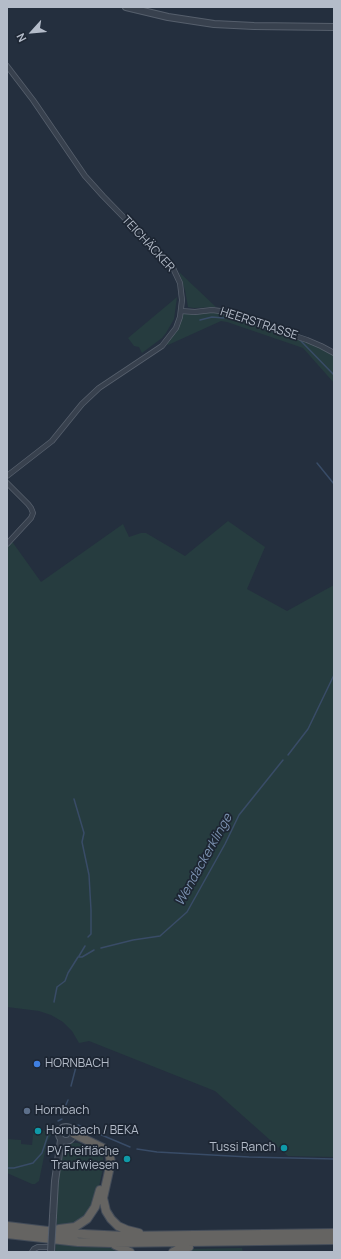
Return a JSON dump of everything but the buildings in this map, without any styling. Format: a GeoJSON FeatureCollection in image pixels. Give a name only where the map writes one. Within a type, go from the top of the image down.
{"type":"FeatureCollection","features":[{"type":"Feature","properties":{"kind":"highway"},"geometry":{"type":"LineString","coordinates":[[42,1231],[78,1225],[91,1214],[99,1198],[106,1164],[104,1155],[95,1148],[68,1139]]}},
{"type":"Feature","properties":{"kind":"highway"},"geometry":{"type":"LineString","coordinates":[[68,1139],[103,1148],[110,1157],[111,1162],[103,1198],[106,1210],[114,1223],[133,1232],[158,1233],[168,1236]]}},
{"type":"Feature","properties":{"kind":"highway"},"geometry":{"type":"LineString","coordinates":[[7,1226],[42,1231],[106,1236],[334,1233]]}},
{"type":"Feature","properties":{"kind":"highway"},"geometry":{"type":"LineString","coordinates":[[7,1234],[113,1244],[334,1240]]}},
{"type":"Feature","properties":{"kind":"highway"},"geometry":{"type":"LineString","coordinates":[[173,1252],[181,1248],[189,1247],[195,1243]]}},
{"type":"Feature","properties":{"kind":"highway"},"geometry":{"type":"LineString","coordinates":[[113,1244],[130,1252]]}},
{"type":"Feature","properties":{"kind":"street"},"geometry":{"type":"LineString","coordinates":[[126,7],[214,24],[334,27]]}},
{"type":"Feature","properties":{"kind":"street","name":"TEICHÄCKER"},"geometry":{"type":"LineString","coordinates":[[7,66],[33,100],[85,176],[106,200],[173,268],[182,290],[181,311],[176,328],[162,346],[99,388],[82,404],[52,441],[7,476]]}},
{"type":"Feature","properties":{"kind":"street","name":"HEERSTRASSE"},"geometry":{"type":"LineString","coordinates":[[181,311],[220,311],[308,340],[334,353]]}},
{"type":"Feature","properties":{"kind":"street"},"geometry":{"type":"LineString","coordinates":[[7,483],[28,504],[31,508],[32,514],[31,518],[7,544]]}},
{"type":"Feature","properties":{"kind":"street"},"geometry":{"type":"LineString","coordinates":[[32,1252],[38,1247],[49,1249],[55,1181],[59,1157],[68,1139]]}},
{"type":"Feature","properties":{"kind":"green space"},"geometry":{"type":"Polygon","coordinates":[[[179,272],[216,307],[188,307],[185,290],[179,272]]]}},
{"type":"Feature","properties":{"kind":"green space"},"geometry":{"type":"Polygon","coordinates":[[[177,297],[174,319],[166,333],[162,338],[142,353],[139,347],[134,346],[128,338],[177,297]]]}},
{"type":"Feature","properties":{"kind":"green space"},"geometry":{"type":"Polygon","coordinates":[[[212,310],[294,336],[334,353],[334,383],[303,348],[227,322],[221,321],[168,345],[165,343],[170,337],[181,311],[212,310]]]}},
{"type":"Feature","properties":{"kind":"green space"},"geometry":{"type":"Polygon","coordinates":[[[228,521],[265,547],[247,589],[287,611],[334,585],[334,1157],[288,1156],[215,1091],[89,1041],[79,1043],[72,1031],[63,1022],[51,1015],[39,1011],[7,1007],[7,544],[11,540],[41,582],[123,524],[129,537],[146,533],[185,556],[228,521]]]}},
{"type":"Feature","properties":{"kind":"green space"},"geometry":{"type":"Polygon","coordinates":[[[34,1126],[51,1135],[47,1142],[39,1181],[32,1184],[7,1173],[7,1139],[21,1140],[21,1144],[32,1145],[34,1126]]]}},
{"type":"Feature","properties":{"kind":"green space"},"geometry":{"type":"Polygon","coordinates":[[[72,1143],[78,1143],[95,1149],[101,1153],[103,1158],[103,1168],[97,1196],[81,1221],[57,1227],[57,1187],[60,1167],[65,1148],[72,1143]]]}},
{"type":"Feature","properties":{"kind":"green space"},"geometry":{"type":"Polygon","coordinates":[[[56,1244],[113,1248],[127,1252],[55,1252],[56,1244]]]}},
{"type":"Feature","properties":{"kind":"green space"},"geometry":{"type":"Polygon","coordinates":[[[242,1248],[243,1252],[178,1252],[189,1249],[242,1248]]]}},
{"type":"Feature","properties":{"kind":"waterway"},"geometry":{"type":"LineString","coordinates":[[200,320],[212,317],[224,318]]}},
{"type":"Feature","properties":{"kind":"waterway"},"geometry":{"type":"LineString","coordinates":[[262,328],[291,337]]}},
{"type":"Feature","properties":{"kind":"waterway"},"geometry":{"type":"LineString","coordinates":[[300,340],[334,375]]}},
{"type":"Feature","properties":{"kind":"waterway","name":"Wendackerklinge"},"geometry":{"type":"LineString","coordinates":[[317,463],[334,484]]}},
{"type":"Feature","properties":{"kind":"waterway","name":"Wendackerklinge"},"geometry":{"type":"LineString","coordinates":[[288,755],[308,729],[334,675]]}},
{"type":"Feature","properties":{"kind":"waterway","name":"Wendackerklinge"},"geometry":{"type":"LineString","coordinates":[[101,948],[133,940],[160,936],[187,912],[225,844],[239,815],[283,760]]}},
{"type":"Feature","properties":{"kind":"waterway"},"geometry":{"type":"LineString","coordinates":[[74,799],[84,833],[82,842],[89,875],[91,934],[88,937]]}},
{"type":"Feature","properties":{"kind":"waterway"},"geometry":{"type":"LineString","coordinates":[[79,956],[85,946]]}},
{"type":"Feature","properties":{"kind":"waterway","name":"Wendackerklinge"},"geometry":{"type":"LineString","coordinates":[[54,1002],[57,987],[65,981],[78,957],[82,957],[94,950]]}},
{"type":"Feature","properties":{"kind":"waterway","name":"Wendackerklinge"},"geometry":{"type":"LineString","coordinates":[[71,1086],[77,1063]]}},
{"type":"Feature","properties":{"kind":"waterway","name":"Wendackerklinge"},"geometry":{"type":"LineString","coordinates":[[62,1114],[68,1100]]}},
{"type":"Feature","properties":{"kind":"waterway","name":"Wendackerklinge"},"geometry":{"type":"LineString","coordinates":[[58,1121],[62,1119]]}},
{"type":"Feature","properties":{"kind":"waterway"},"geometry":{"type":"LineString","coordinates":[[78,1125],[130,1147]]}},
{"type":"Feature","properties":{"kind":"waterway"},"geometry":{"type":"LineString","coordinates":[[7,1168],[14,1168],[33,1163],[42,1153],[48,1135]]}},
{"type":"Feature","properties":{"kind":"waterway"},"geometry":{"type":"LineString","coordinates":[[137,1149],[157,1152],[249,1157],[334,1159]]}},
{"type":"Feature","properties":{"kind":"place","name":"HORNBACH"},"geometry":{"type":"Point","coordinates":[37,1064]}},
{"type":"Feature","properties":{"kind":"place","name":"Hornbach"},"geometry":{"type":"Point","coordinates":[27,1111]}},
{"type":"Feature","properties":{"kind":"place","name":"Hornbach / BEKA"},"geometry":{"type":"Point","coordinates":[38,1131]}},
{"type":"Feature","properties":{"kind":"place","name":"Tussi Ranch"},"geometry":{"type":"Point","coordinates":[284,1148]}},
{"type":"Feature","properties":{"kind":"place","name":"PV Freifläche Traufwiesen"},"geometry":{"type":"Point","coordinates":[127,1159]}}]}
